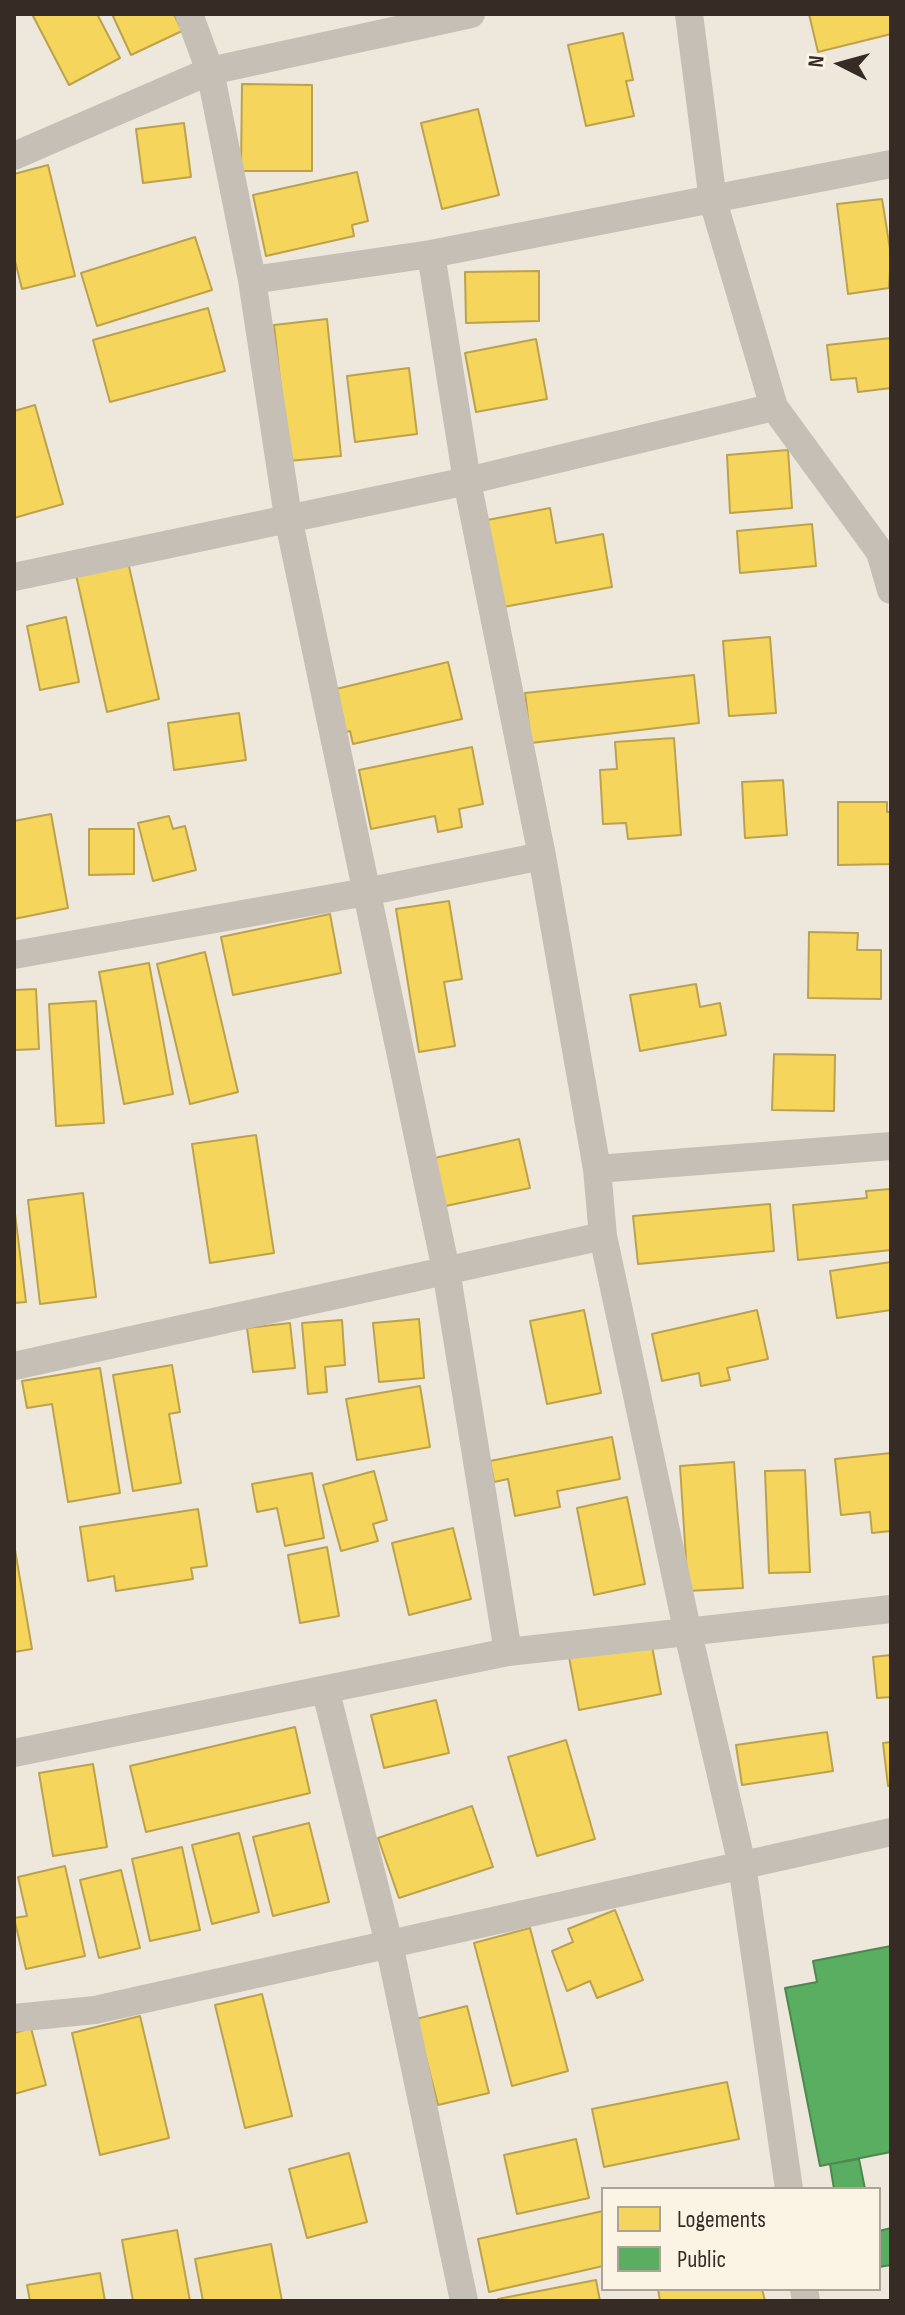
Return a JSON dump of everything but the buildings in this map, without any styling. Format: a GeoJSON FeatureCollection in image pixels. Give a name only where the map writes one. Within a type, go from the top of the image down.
{"type":"FeatureCollection","features":[{"type":"Feature","properties":{"kind":"street"},"geometry":{"type":"LineString","coordinates":[[189,14],[210,71],[252,280],[288,517],[446,1270],[508,1652]]}},
{"type":"Feature","properties":{"kind":"street"},"geometry":{"type":"LineString","coordinates":[[14,156],[210,71],[471,14]]}},
{"type":"Feature","properties":{"kind":"street"},"geometry":{"type":"LineString","coordinates":[[689,14],[713,201],[774,407],[886,551],[891,590]]}},
{"type":"Feature","properties":{"kind":"street"},"geometry":{"type":"LineString","coordinates":[[252,280],[431,254],[891,164]]}},
{"type":"Feature","properties":{"kind":"street"},"geometry":{"type":"LineString","coordinates":[[431,254],[467,481],[542,856],[597,1169],[603,1236],[687,1629],[742,1865],[789,2187]]}},
{"type":"Feature","properties":{"kind":"street"},"geometry":{"type":"LineString","coordinates":[[14,577],[467,481],[774,407]]}},
{"type":"Feature","properties":{"kind":"street"},"geometry":{"type":"LineString","coordinates":[[14,955],[366,892],[542,856]]}},
{"type":"Feature","properties":{"kind":"street"},"geometry":{"type":"LineString","coordinates":[[597,1169],[891,1146]]}},
{"type":"Feature","properties":{"kind":"street"},"geometry":{"type":"LineString","coordinates":[[14,1366],[603,1236]]}},
{"type":"Feature","properties":{"kind":"street"},"geometry":{"type":"LineString","coordinates":[[14,1753],[326,1692],[508,1652],[687,1629],[891,1609]]}},
{"type":"Feature","properties":{"kind":"street"},"geometry":{"type":"LineString","coordinates":[[326,1692],[389,1944],[464,2301]]}},
{"type":"Feature","properties":{"kind":"street"},"geometry":{"type":"LineString","coordinates":[[14,2018],[95,2010],[891,1832]]}}]}
